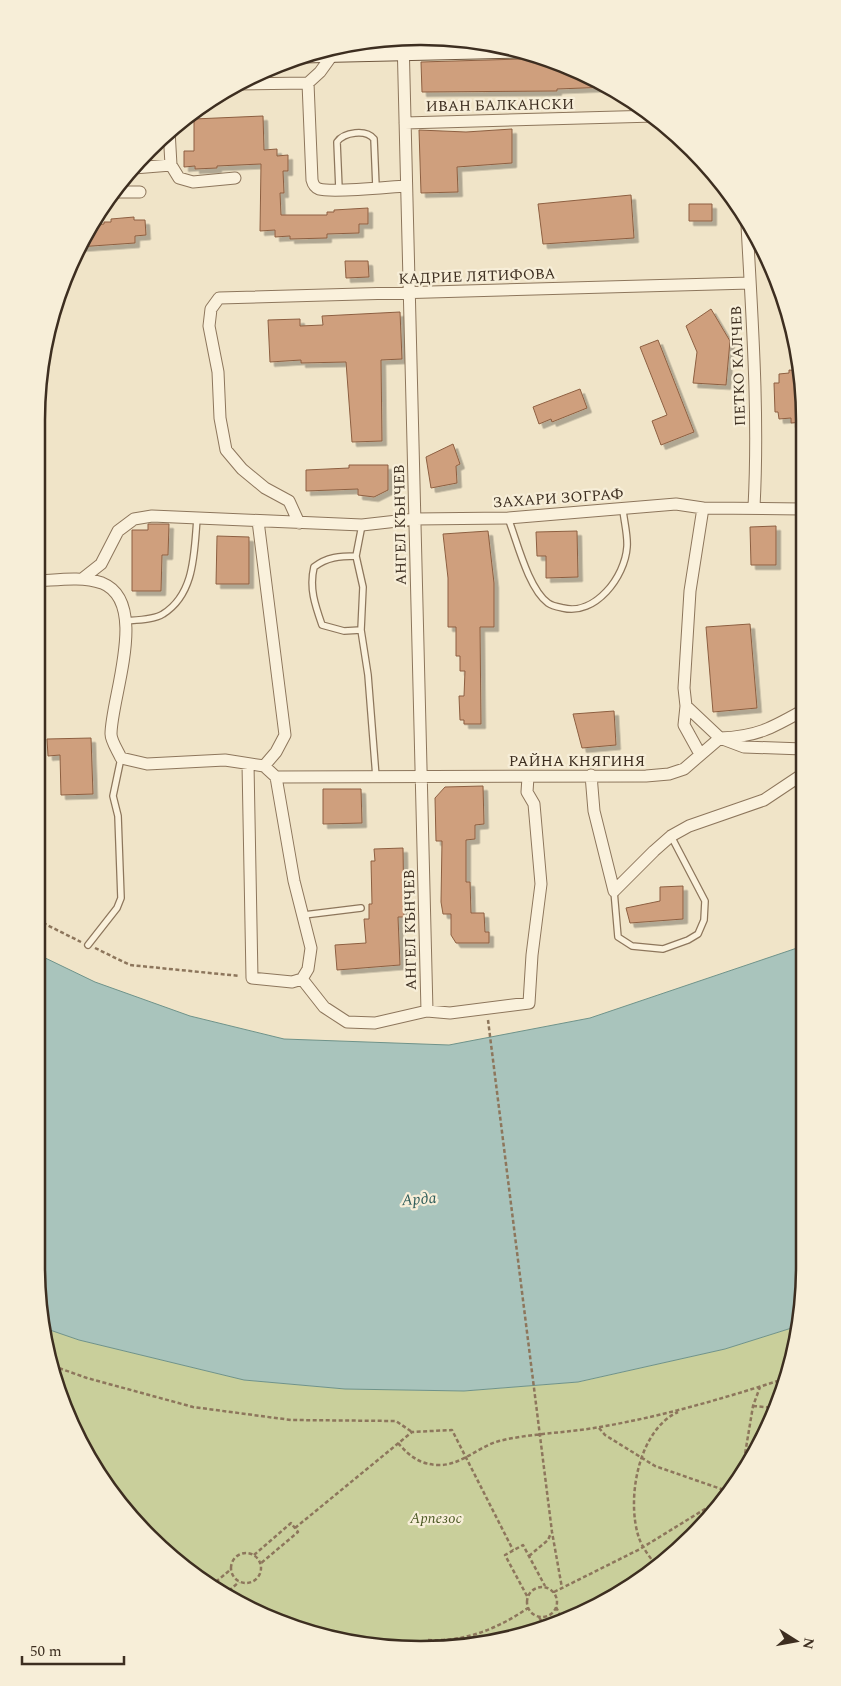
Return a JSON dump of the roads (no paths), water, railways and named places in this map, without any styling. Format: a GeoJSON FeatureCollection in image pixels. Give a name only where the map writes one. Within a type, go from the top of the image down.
{"type":"FeatureCollection","features":[{"type":"Feature","properties":{"kind":"main road"},"geometry":{"type":"LineString","coordinates":[[344,53],[403,46],[472,48]]}},
{"type":"Feature","properties":{"kind":"street","name":"АНГЕЛ КЪНЧЕВ"},"geometry":{"type":"LineString","coordinates":[[403,46],[427,1011]]}},
{"type":"Feature","properties":{"kind":"street"},"geometry":{"type":"LineString","coordinates":[[255,84],[308,83],[320,72],[332,56]]}},
{"type":"Feature","properties":{"kind":"street"},"geometry":{"type":"LineString","coordinates":[[308,83],[312,180],[315,186],[321,189],[406,186]]}},
{"type":"Feature","properties":{"kind":"street","name":"ИВАН БАЛКАНСКИ"},"geometry":{"type":"LineString","coordinates":[[405,123],[640,116]]}},
{"type":"Feature","properties":{"kind":"street"},"geometry":{"type":"LineString","coordinates":[[170,141],[171,165],[174,173],[185,180],[234,178]]}},
{"type":"Feature","properties":{"kind":"street"},"geometry":{"type":"LineString","coordinates":[[143,167],[171,165]]}},
{"type":"Feature","properties":{"kind":"street"},"geometry":{"type":"LineString","coordinates":[[123,192],[140,192]]}},
{"type":"Feature","properties":{"kind":"street","name":"ПЕТКО КАЛЧЕВ"},"geometry":{"type":"LineString","coordinates":[[748,236],[756,376],[757,451],[754,507]]}},
{"type":"Feature","properties":{"kind":"street","name":"КАДРИЕ ЛЯТИФОВА"},"geometry":{"type":"LineString","coordinates":[[298,522],[289,500],[265,488],[242,469],[226,450],[220,418],[218,372],[209,326],[211,309],[219,298],[750,283]]}},
{"type":"Feature","properties":{"kind":"street","name":"ЗАХАРИ ЗОГРАФ"},"geometry":{"type":"LineString","coordinates":[[82,579],[102,564],[118,531],[134,519],[152,516],[362,524],[415,519],[508,518],[676,504],[703,508],[796,509]]}},
{"type":"Feature","properties":{"kind":"street"},"geometry":{"type":"LineString","coordinates":[[700,754],[684,725],[686,706],[684,688],[690,621],[690,590],[703,508]]}},
{"type":"Feature","properties":{"kind":"street"},"geometry":{"type":"LineString","coordinates":[[258,521],[285,735],[276,752],[264,766]]}},
{"type":"Feature","properties":{"kind":"street"},"geometry":{"type":"LineString","coordinates":[[45,581],[82,579],[103,584],[121,600],[125,652],[111,735],[120,758],[147,764],[225,760],[264,766],[276,777],[294,881],[311,948],[308,969],[302,979],[292,982],[252,978],[248,764]]}},
{"type":"Feature","properties":{"kind":"street"},"geometry":{"type":"LineString","coordinates":[[686,706],[720,738],[744,747],[796,749]]}},
{"type":"Feature","properties":{"kind":"street"},"geometry":{"type":"LineString","coordinates":[[720,738],[745,737],[773,728],[796,715]]}},
{"type":"Feature","properties":{"kind":"street","name":"РАЙНА КНЯГИНЯ"},"geometry":{"type":"LineString","coordinates":[[276,777],[528,777],[646,776],[669,774],[684,769],[720,738]]}},
{"type":"Feature","properties":{"kind":"street"},"geometry":{"type":"LineString","coordinates":[[591,775],[594,811],[614,891]]}},
{"type":"Feature","properties":{"kind":"street"},"geometry":{"type":"LineString","coordinates":[[302,979],[324,1007],[347,1022],[375,1023],[427,1011],[450,1013],[487,1010],[529,1003],[532,955],[541,884],[534,804],[527,792],[528,777]]}},
{"type":"Feature","properties":{"kind":"street"},"geometry":{"type":"LineString","coordinates":[[614,891],[654,850],[671,836],[689,826],[764,800],[796,779]]}},
{"type":"Feature","properties":{"kind":"lane"},"geometry":{"type":"LineString","coordinates":[[339,189],[337,142],[341,137],[348,134],[365,133],[374,139],[376,188]]}},
{"type":"Feature","properties":{"kind":"lane"},"geometry":{"type":"LineString","coordinates":[[508,518],[536,589],[549,604],[569,610],[582,608],[603,596],[619,573],[627,548],[622,510]]}},
{"type":"Feature","properties":{"kind":"lane"},"geometry":{"type":"LineString","coordinates":[[124,621],[162,615],[184,594],[193,564],[197,519]]}},
{"type":"Feature","properties":{"kind":"lane"},"geometry":{"type":"LineString","coordinates":[[362,524],[356,556],[363,587],[361,630],[368,675],[376,777]]}},
{"type":"Feature","properties":{"kind":"lane"},"geometry":{"type":"LineString","coordinates":[[356,556],[339,556],[323,560],[314,566],[312,593],[322,625],[344,631],[361,630]]}},
{"type":"Feature","properties":{"kind":"lane"},"geometry":{"type":"LineString","coordinates":[[88,945],[117,908],[120,898],[118,816],[113,796],[120,758]]}},
{"type":"Feature","properties":{"kind":"lane"},"geometry":{"type":"LineString","coordinates":[[614,891],[618,937],[632,946],[664,949],[698,934],[704,920],[705,901],[671,836]]}},
{"type":"Feature","properties":{"kind":"lane"},"geometry":{"type":"LineString","coordinates":[[304,915],[360,908]]}},
{"type":"Feature","properties":{"kind":"water","name":"Арда"},"geometry":{"type":"Polygon","coordinates":[[[796,948],[796,1266],[791,1328],[725,1349],[578,1382],[464,1391],[345,1389],[244,1380],[79,1340],[51,1330],[45,1266],[45,958],[95,982],[190,1016],[284,1039],[449,1045],[590,1018],[796,948]]]}},
{"type":"Feature","properties":{"kind":"park label","name":"Арпезос"},"geometry":{"type":"Point","coordinates":[436,1518]}}]}
